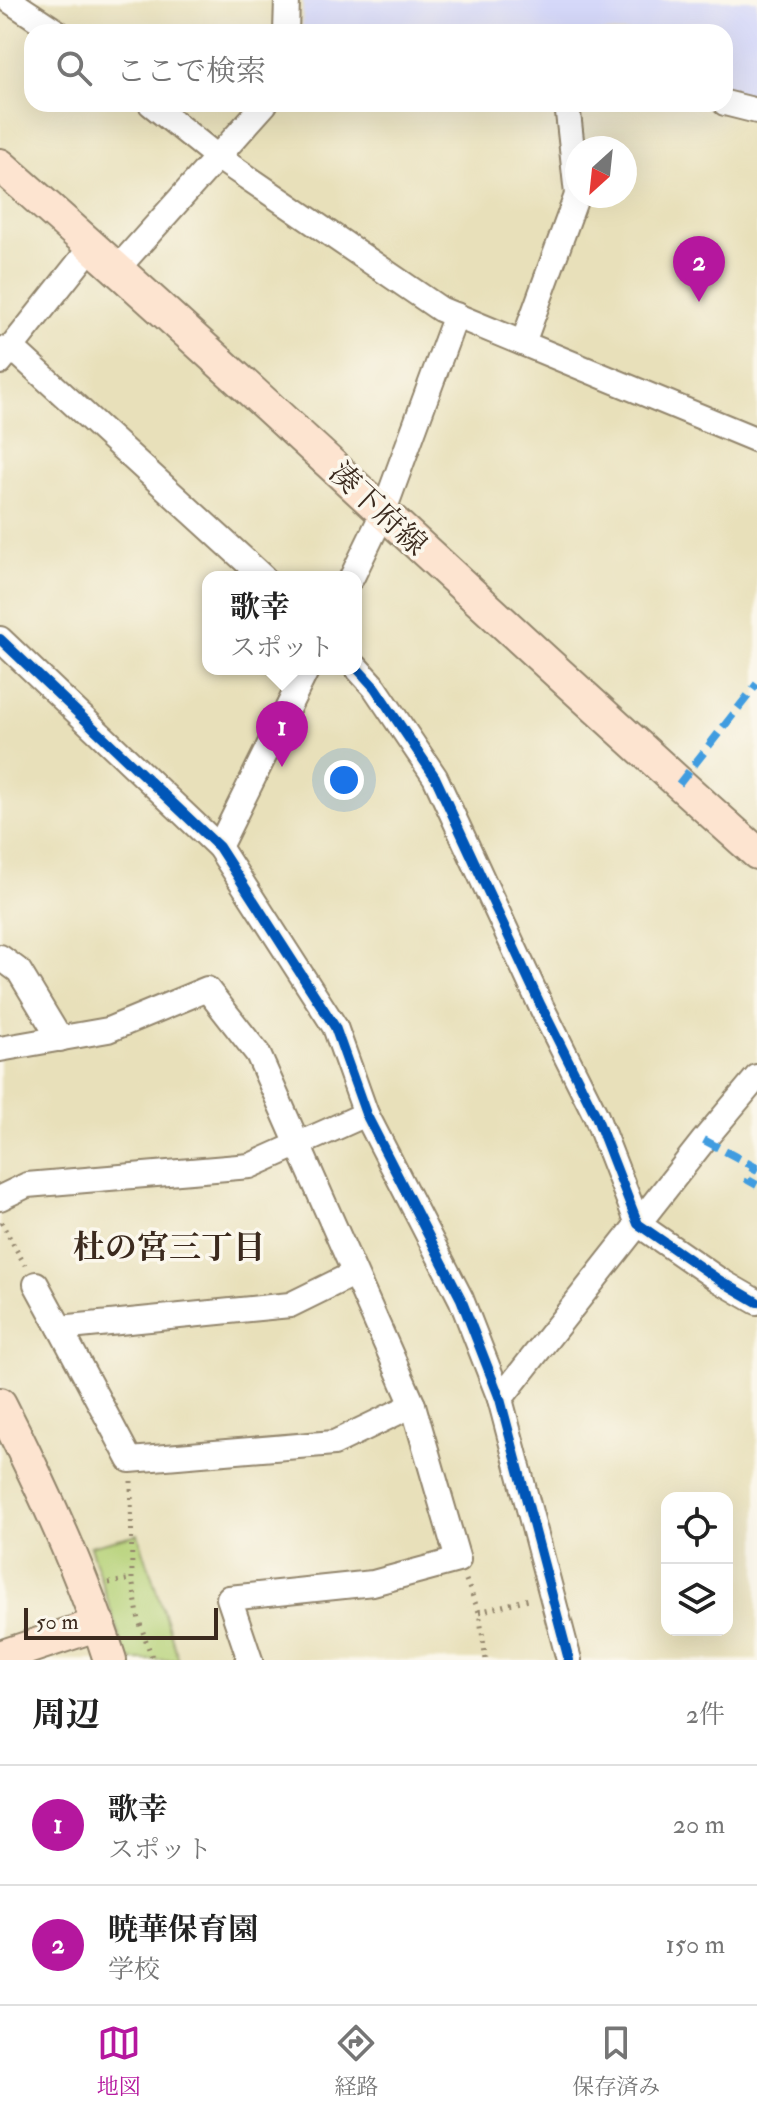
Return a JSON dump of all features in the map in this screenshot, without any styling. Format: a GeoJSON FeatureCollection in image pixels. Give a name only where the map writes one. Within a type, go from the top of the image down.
{"type":"FeatureCollection","features":[{"type":"Feature","properties":{"kind":"main road","name":"湊下府線"},"geometry":{"type":"LineString","coordinates":[[0,165],[643,753],[757,853]]}},
{"type":"Feature","properties":{"kind":"main road"},"geometry":{"type":"LineString","coordinates":[[0,1404],[24,1450],[99,1624],[110,1660]]}},
{"type":"Feature","properties":{"kind":"main road"},"geometry":{"type":"LineString","coordinates":[[0,1657],[99,1624]]}},
{"type":"Feature","properties":{"kind":"street"},"geometry":{"type":"LineString","coordinates":[[9,0],[45,24]]}},
{"type":"Feature","properties":{"kind":"street"},"geometry":{"type":"LineString","coordinates":[[286,24],[287,0]]}},
{"type":"Feature","properties":{"kind":"street"},"geometry":{"type":"LineString","coordinates":[[733,105],[757,111]]}},
{"type":"Feature","properties":{"kind":"street"},"geometry":{"type":"LineString","coordinates":[[161,112],[216,156],[440,309],[757,440]]}},
{"type":"Feature","properties":{"kind":"street"},"geometry":{"type":"LineString","coordinates":[[117,269],[257,112]]}},
{"type":"Feature","properties":{"kind":"street"},"geometry":{"type":"LineString","coordinates":[[568,112],[571,136]]}},
{"type":"Feature","properties":{"kind":"street"},"geometry":{"type":"LineString","coordinates":[[523,343],[572,208]]}},
{"type":"Feature","properties":{"kind":"street"},"geometry":{"type":"LineString","coordinates":[[3,354],[92,246]]}},
{"type":"Feature","properties":{"kind":"street"},"geometry":{"type":"LineString","coordinates":[[355,571],[383,513],[456,315]]}},
{"type":"Feature","properties":{"kind":"street"},"geometry":{"type":"LineString","coordinates":[[3,354],[20,355],[256,571]]}},
{"type":"Feature","properties":{"kind":"street"},"geometry":{"type":"LineString","coordinates":[[0,639],[219,847],[335,1027],[366,1114],[461,1299],[500,1399],[567,1654],[590,1660]]}},
{"type":"Feature","properties":{"kind":"street"},"geometry":{"type":"LineString","coordinates":[[362,674],[435,777],[541,1006],[596,1116],[638,1224],[719,1280],[757,1302]]}},
{"type":"Feature","properties":{"kind":"street"},"geometry":{"type":"LineString","coordinates":[[219,847],[304,675]]}},
{"type":"Feature","properties":{"kind":"street"},"geometry":{"type":"LineString","coordinates":[[0,957],[19,971],[60,1039]]}},
{"type":"Feature","properties":{"kind":"street"},"geometry":{"type":"LineString","coordinates":[[0,1049],[108,1030],[207,989],[258,1054],[413,1405],[458,1560],[373,1583],[229,1598],[250,1660]]}},
{"type":"Feature","properties":{"kind":"street"},"geometry":{"type":"LineString","coordinates":[[500,1399],[757,1077]]}},
{"type":"Feature","properties":{"kind":"street"},"geometry":{"type":"LineString","coordinates":[[0,1198],[27,1185],[250,1166],[366,1114]]}},
{"type":"Feature","properties":{"kind":"street"},"geometry":{"type":"LineString","coordinates":[[60,1328],[290,1305],[353,1274]]}},
{"type":"Feature","properties":{"kind":"street"},"geometry":{"type":"LineString","coordinates":[[36,1284],[130,1460],[334,1443],[413,1405]]}},
{"type":"Feature","properties":{"kind":"path"},"geometry":{"type":"LineString","coordinates":[[0,1220],[36,1284]]}},
{"type":"Feature","properties":{"kind":"path"},"geometry":{"type":"LineString","coordinates":[[130,1460],[132,1579],[139,1621],[153,1660]]}},
{"type":"Feature","properties":{"kind":"path"},"geometry":{"type":"LineString","coordinates":[[458,1560],[479,1612],[486,1660]]}},
{"type":"Feature","properties":{"kind":"path"},"geometry":{"type":"LineString","coordinates":[[479,1612],[550,1594]]}},
{"type":"Feature","properties":{"kind":"shaded area"},"geometry":{"type":"Polygon","coordinates":[[[303,0],[757,0],[757,97],[733,92],[733,24],[302,24],[303,0]]]}},
{"type":"Feature","properties":{"kind":"green space"},"geometry":{"type":"Polygon","coordinates":[[[138,1534],[179,1660],[127,1660],[90,1546],[138,1534]]]}},
{"type":"Feature","properties":{"kind":"marked path"},"geometry":{"type":"LineString","coordinates":[[679,784],[757,684]]}},
{"type":"Feature","properties":{"kind":"marked path"},"geometry":{"type":"LineString","coordinates":[[704,1140],[755,1167],[748,1180],[757,1185]]}},
{"type":"Feature","properties":{"kind":"cycle path"},"geometry":{"type":"LineString","coordinates":[[0,639],[219,847],[335,1027],[366,1114],[461,1299],[500,1399],[569,1660]]}},
{"type":"Feature","properties":{"kind":"cycle path"},"geometry":{"type":"LineString","coordinates":[[362,674],[435,777],[541,1006],[596,1116],[638,1224],[719,1280],[757,1302]]}},
{"type":"Feature","properties":{"kind":"place","name":"暁華保育園"},"geometry":{"type":"Point","coordinates":[699,302]}},
{"type":"Feature","properties":{"kind":"place","name":"歌幸"},"geometry":{"type":"Point","coordinates":[282,767]}},
{"type":"Feature","properties":{"kind":"district","name":"杜の宮三丁目"},"geometry":{"type":"Point","coordinates":[169,1248]}}]}
